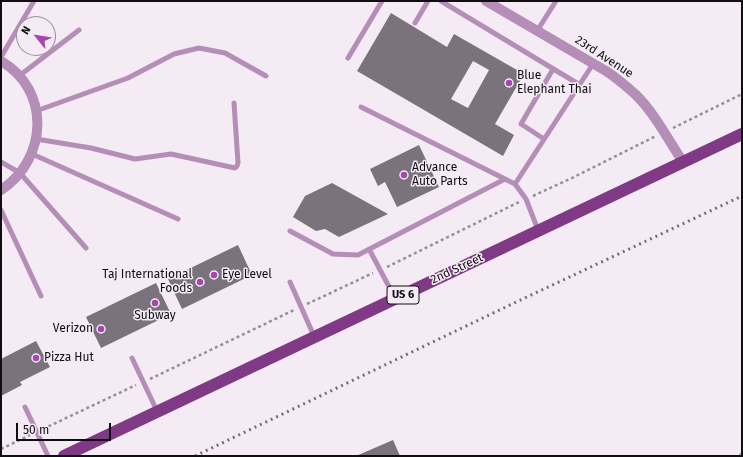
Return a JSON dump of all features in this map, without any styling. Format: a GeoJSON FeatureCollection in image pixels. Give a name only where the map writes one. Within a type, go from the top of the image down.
{"type":"FeatureCollection","features":[{"type":"Feature","properties":{"kind":"main road","name":"2nd Street"},"geometry":{"type":"LineString","coordinates":[[64,456],[742,134]]}},
{"type":"Feature","properties":{"kind":"street","name":"23rd Avenue"},"geometry":{"type":"LineString","coordinates":[[486,1],[622,82],[636,95],[648,110],[683,162]]}},
{"type":"Feature","properties":{"kind":"street"},"geometry":{"type":"LineString","coordinates":[[1,61],[8,65],[28,88],[34,103],[38,123],[32,154],[16,178],[1,190]]}},
{"type":"Feature","properties":{"kind":"lane"},"geometry":{"type":"LineString","coordinates":[[1,57],[34,1]]}},
{"type":"Feature","properties":{"kind":"lane"},"geometry":{"type":"LineString","coordinates":[[348,58],[382,1]]}},
{"type":"Feature","properties":{"kind":"lane"},"geometry":{"type":"LineString","coordinates":[[415,23],[428,1]]}},
{"type":"Feature","properties":{"kind":"lane"},"geometry":{"type":"LineString","coordinates":[[440,1],[580,85]]}},
{"type":"Feature","properties":{"kind":"lane"},"geometry":{"type":"LineString","coordinates":[[537,31],[556,1]]}},
{"type":"Feature","properties":{"kind":"lane"},"geometry":{"type":"LineString","coordinates":[[19,76],[79,30]]}},
{"type":"Feature","properties":{"kind":"lane"},"geometry":{"type":"LineString","coordinates":[[36,111],[128,78],[174,54],[199,48],[225,53],[266,76]]}},
{"type":"Feature","properties":{"kind":"lane"},"geometry":{"type":"LineString","coordinates":[[515,184],[593,64]]}},
{"type":"Feature","properties":{"kind":"lane"},"geometry":{"type":"LineString","coordinates":[[544,139],[521,124],[553,68]]}},
{"type":"Feature","properties":{"kind":"lane"},"geometry":{"type":"LineString","coordinates":[[36,139],[91,148],[135,159],[171,154],[235,168],[238,163],[234,103]]}},
{"type":"Feature","properties":{"kind":"lane"},"geometry":{"type":"LineString","coordinates":[[361,107],[515,184],[526,199],[538,231]]}},
{"type":"Feature","properties":{"kind":"lane"},"geometry":{"type":"LineString","coordinates":[[32,154],[178,219]]}},
{"type":"Feature","properties":{"kind":"lane"},"geometry":{"type":"LineString","coordinates":[[1,162],[20,173],[86,248]]}},
{"type":"Feature","properties":{"kind":"lane"},"geometry":{"type":"LineString","coordinates":[[290,231],[333,254],[358,255],[505,179]]}},
{"type":"Feature","properties":{"kind":"lane"},"geometry":{"type":"LineString","coordinates":[[1,210],[41,296]]}},
{"type":"Feature","properties":{"kind":"lane"},"geometry":{"type":"LineString","coordinates":[[369,249],[396,298]]}},
{"type":"Feature","properties":{"kind":"lane"},"geometry":{"type":"LineString","coordinates":[[290,282],[314,337]]}},
{"type":"Feature","properties":{"kind":"lane"},"geometry":{"type":"LineString","coordinates":[[132,358],[157,412]]}},
{"type":"Feature","properties":{"kind":"lane"},"geometry":{"type":"LineString","coordinates":[[25,407],[48,456]]}},
{"type":"Feature","properties":{"kind":"building"},"geometry":{"type":"Polygon","coordinates":[[[391,13],[447,47],[454,34],[524,74],[495,124],[514,135],[503,156],[357,71],[391,13]],[[473,61],[451,99],[468,108],[489,70],[473,61]]]}},
{"type":"Feature","properties":{"kind":"building","name":"Advance Auto Parts"},"geometry":{"type":"Polygon","coordinates":[[[419,145],[439,187],[397,207],[385,182],[378,186],[370,169],[419,145]]]}},
{"type":"Feature","properties":{"kind":"building"},"geometry":{"type":"Polygon","coordinates":[[[332,183],[388,214],[339,237],[325,229],[316,231],[293,217],[305,196],[332,183]]]}},
{"type":"Feature","properties":{"kind":"building"},"geometry":{"type":"Polygon","coordinates":[[[238,245],[252,275],[182,309],[168,279],[238,245]]]}},
{"type":"Feature","properties":{"kind":"building"},"geometry":{"type":"Polygon","coordinates":[[[156,283],[171,314],[101,348],[86,317],[156,283]]]}},
{"type":"Feature","properties":{"kind":"building"},"geometry":{"type":"Polygon","coordinates":[[[36,341],[50,367],[20,382],[22,385],[1,396],[1,359],[36,341]]]}},
{"type":"Feature","properties":{"kind":"building"},"geometry":{"type":"Polygon","coordinates":[[[393,440],[400,456],[356,456],[393,440]]]}},
{"type":"Feature","properties":{"kind":"railway"},"geometry":{"type":"LineString","coordinates":[[195,456],[742,196]]}},
{"type":"Feature","properties":{"kind":"place","name":"Blue Elephant Thai"},"geometry":{"type":"Point","coordinates":[509,83]}},
{"type":"Feature","properties":{"kind":"place","name":"Advance Auto Parts"},"geometry":{"type":"Point","coordinates":[404,175]}},
{"type":"Feature","properties":{"kind":"place","name":"Eye Level"},"geometry":{"type":"Point","coordinates":[214,275]}},
{"type":"Feature","properties":{"kind":"place","name":"Taj International Foods"},"geometry":{"type":"Point","coordinates":[200,282]}},
{"type":"Feature","properties":{"kind":"place","name":"Subway"},"geometry":{"type":"Point","coordinates":[155,303]}},
{"type":"Feature","properties":{"kind":"place","name":"Verizon"},"geometry":{"type":"Point","coordinates":[101,329]}},
{"type":"Feature","properties":{"kind":"place","name":"Pizza Hut"},"geometry":{"type":"Point","coordinates":[36,358]}}]}
